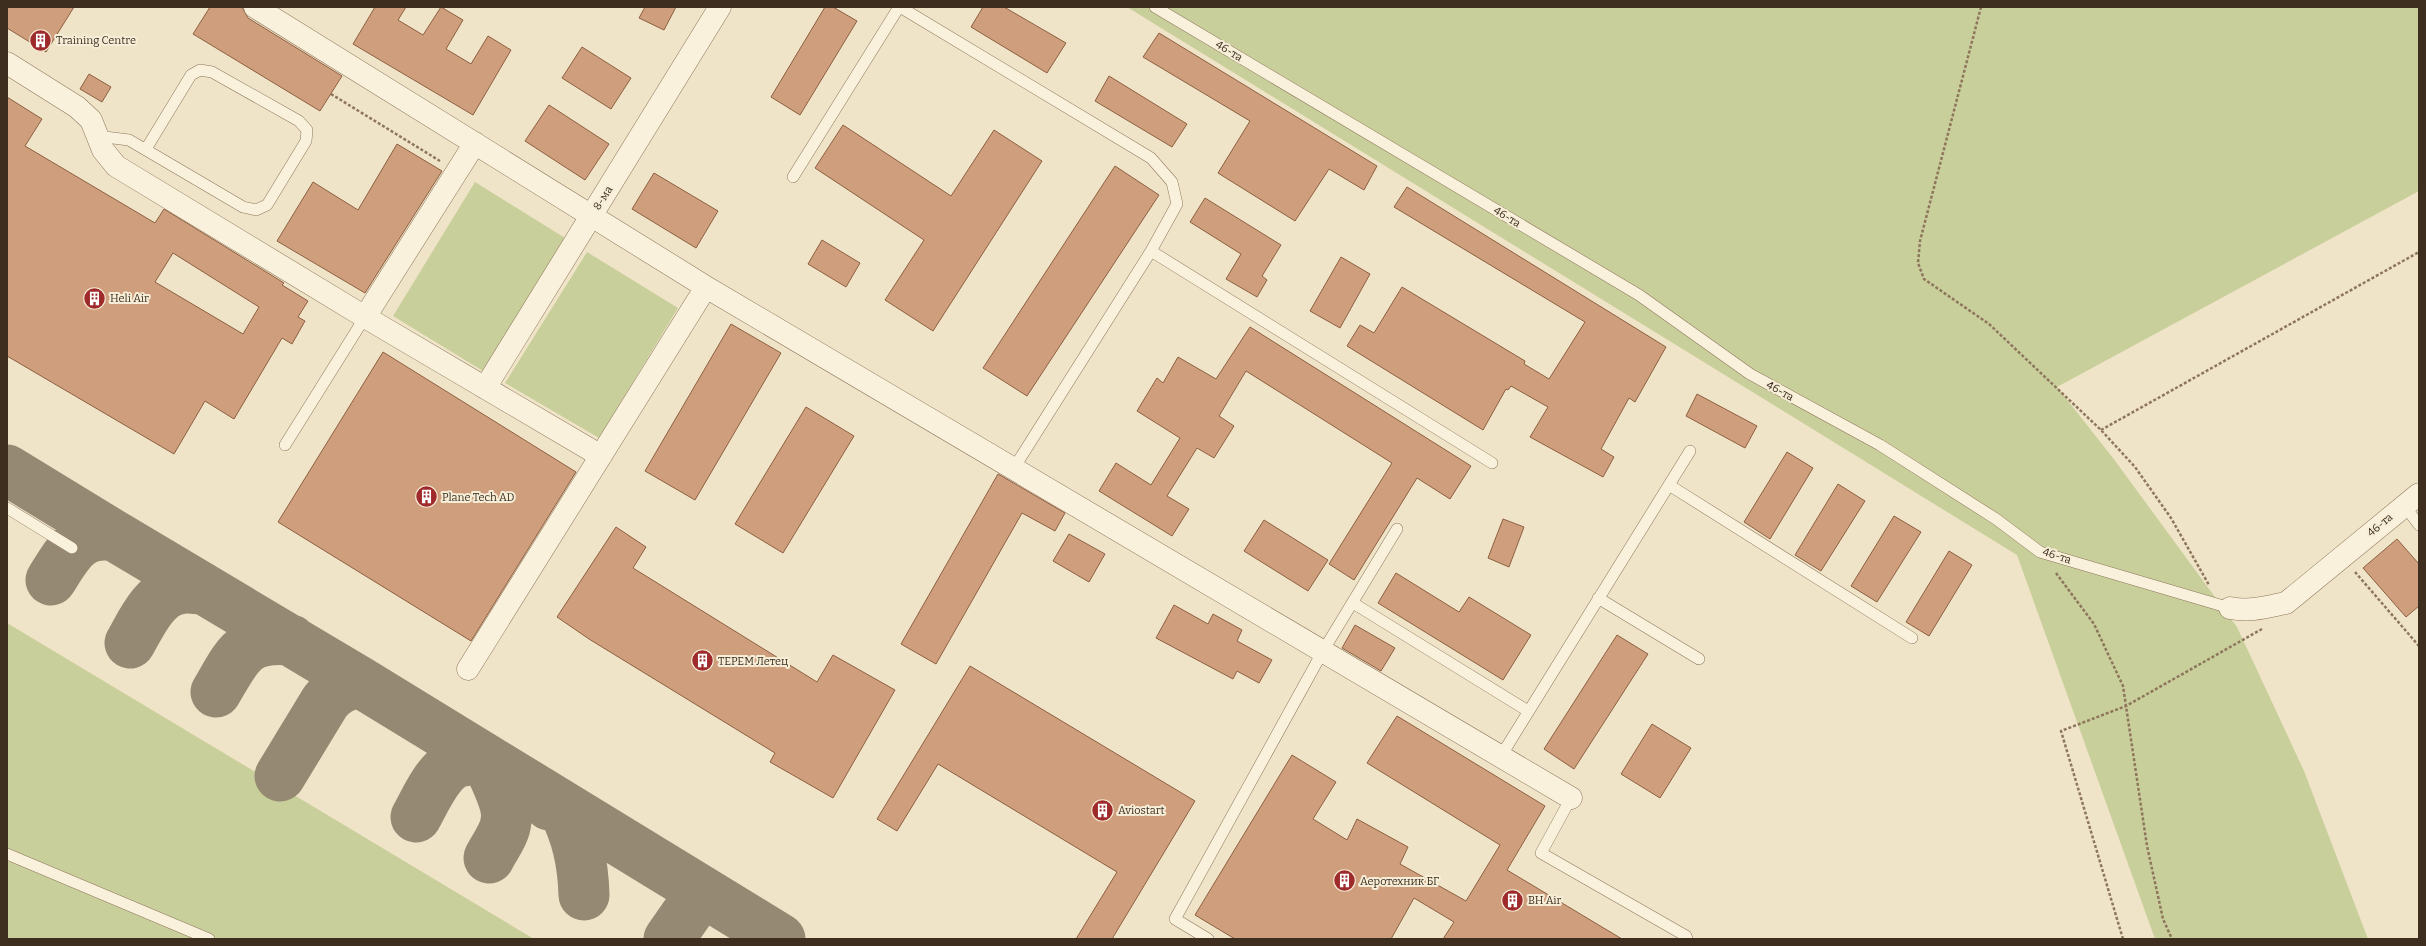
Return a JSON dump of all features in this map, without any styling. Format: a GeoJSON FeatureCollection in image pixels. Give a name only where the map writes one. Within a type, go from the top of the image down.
{"type":"FeatureCollection","features":[{"type":"Feature","properties":{"kind":"street"},"geometry":{"type":"LineString","coordinates":[[255,7],[706,287],[1323,650],[1571,798]]}},
{"type":"Feature","properties":{"kind":"street","name":"8-ма"},"geometry":{"type":"LineString","coordinates":[[485,388],[720,7]]}},
{"type":"Feature","properties":{"kind":"street"},"geometry":{"type":"LineString","coordinates":[[7,63],[77,106],[91,120],[103,150],[116,166],[365,317],[601,456]]}},
{"type":"Feature","properties":{"kind":"street"},"geometry":{"type":"LineString","coordinates":[[365,317],[475,143]]}},
{"type":"Feature","properties":{"kind":"street"},"geometry":{"type":"LineString","coordinates":[[468,669],[706,287]]}},
{"type":"Feature","properties":{"kind":"street","name":"46-та"},"geometry":{"type":"LineString","coordinates":[[2230,608],[2244,611],[2261,610],[2286,603],[2411,500]]}},
{"type":"Feature","properties":{"kind":"lane"},"geometry":{"type":"LineString","coordinates":[[793,177],[900,7],[1152,158],[1172,182],[1177,204],[1151,250],[1014,468]]}},
{"type":"Feature","properties":{"kind":"lane","name":"46-та"},"geometry":{"type":"LineString","coordinates":[[1155,7],[1639,295],[1750,374],[1880,445],[1996,519],[2040,552],[2230,608]]}},
{"type":"Feature","properties":{"kind":"lane"},"geometry":{"type":"LineString","coordinates":[[97,136],[130,140],[243,207],[256,210],[267,205],[306,141],[307,130],[299,121],[212,72],[200,70],[191,75],[146,149]]}},
{"type":"Feature","properties":{"kind":"lane"},"geometry":{"type":"LineString","coordinates":[[1151,250],[1492,463]]}},
{"type":"Feature","properties":{"kind":"lane"},"geometry":{"type":"LineString","coordinates":[[285,445],[365,317]]}},
{"type":"Feature","properties":{"kind":"lane"},"geometry":{"type":"LineString","coordinates":[[1501,756],[1690,452]]}},
{"type":"Feature","properties":{"kind":"lane"},"geometry":{"type":"LineString","coordinates":[[1669,485],[1912,638]]}},
{"type":"Feature","properties":{"kind":"lane"},"geometry":{"type":"LineString","coordinates":[[2411,500],[2419,526]]}},
{"type":"Feature","properties":{"kind":"lane"},"geometry":{"type":"LineString","coordinates":[[7,508],[72,548]]}},
{"type":"Feature","properties":{"kind":"lane"},"geometry":{"type":"LineString","coordinates":[[1208,939],[1175,919],[1323,650],[1397,529]]}},
{"type":"Feature","properties":{"kind":"lane"},"geometry":{"type":"LineString","coordinates":[[1598,598],[1699,659]]}},
{"type":"Feature","properties":{"kind":"lane"},"geometry":{"type":"LineString","coordinates":[[1353,603],[1528,711]]}},
{"type":"Feature","properties":{"kind":"lane"},"geometry":{"type":"LineString","coordinates":[[1571,798],[1542,853],[1686,936],[1686,939]]}},
{"type":"Feature","properties":{"kind":"lane"},"geometry":{"type":"LineString","coordinates":[[7,854],[210,939]]}},
{"type":"Feature","properties":{"kind":"path"},"geometry":{"type":"LineString","coordinates":[[1981,7],[1920,241],[1918,263],[1924,279],[1989,324],[2101,430],[2135,467],[2171,518],[2207,582],[2230,608]]}},
{"type":"Feature","properties":{"kind":"path"},"geometry":{"type":"LineString","coordinates":[[331,94],[458,172]]}},
{"type":"Feature","properties":{"kind":"path"},"geometry":{"type":"LineString","coordinates":[[2101,430],[2419,252]]}},
{"type":"Feature","properties":{"kind":"path"},"geometry":{"type":"LineString","coordinates":[[2040,552],[2094,624],[2123,686],[2147,846],[2163,919],[2172,939]]}},
{"type":"Feature","properties":{"kind":"path"},"geometry":{"type":"LineString","coordinates":[[2342,557],[2419,646]]}},
{"type":"Feature","properties":{"kind":"path"},"geometry":{"type":"LineString","coordinates":[[2123,939],[2061,731],[2126,706],[2265,627],[2274,620],[2276,605]]}},
{"type":"Feature","properties":{"kind":"green space"},"geometry":{"type":"Polygon","coordinates":[[[1127,7],[2419,7],[2419,191],[2057,387],[2113,458],[2237,627],[2304,771],[2368,939],[2155,939],[2017,555],[1127,7]]]}},
{"type":"Feature","properties":{"kind":"green space"},"geometry":{"type":"Polygon","coordinates":[[[475,182],[565,238],[483,371],[393,316],[475,182]]]}},
{"type":"Feature","properties":{"kind":"green space"},"geometry":{"type":"Polygon","coordinates":[[[587,252],[678,308],[599,438],[505,383],[587,252]]]}},
{"type":"Feature","properties":{"kind":"green space"},"geometry":{"type":"Polygon","coordinates":[[[7,623],[534,939],[7,939],[7,623]]]}},
{"type":"Feature","properties":{"kind":"building","name":"Training Centre"},"geometry":{"type":"Polygon","coordinates":[[[7,7],[74,7],[46,52],[7,28],[7,7]]]}},
{"type":"Feature","properties":{"kind":"building"},"geometry":{"type":"Polygon","coordinates":[[[210,7],[242,7],[248,18],[342,76],[320,111],[193,34],[210,7]]]}},
{"type":"Feature","properties":{"kind":"building"},"geometry":{"type":"Polygon","coordinates":[[[375,7],[406,7],[398,20],[423,35],[441,7],[463,20],[446,49],[471,64],[488,36],[511,50],[473,115],[353,44],[375,7]]]}},
{"type":"Feature","properties":{"kind":"building"},"geometry":{"type":"Polygon","coordinates":[[[645,7],[676,7],[664,30],[639,18],[645,7]]]}},
{"type":"Feature","properties":{"kind":"building"},"geometry":{"type":"Polygon","coordinates":[[[825,7],[833,7],[857,21],[800,115],[771,97],[825,7]]]}},
{"type":"Feature","properties":{"kind":"building"},"geometry":{"type":"Polygon","coordinates":[[[983,7],[1004,7],[1066,43],[1047,73],[971,27],[983,7]]]}},
{"type":"Feature","properties":{"kind":"building"},"geometry":{"type":"Polygon","coordinates":[[[1159,33],[1377,166],[1364,190],[1329,169],[1295,221],[1218,173],[1250,121],[1143,57],[1159,33]]]}},
{"type":"Feature","properties":{"kind":"building"},"geometry":{"type":"Polygon","coordinates":[[[582,47],[631,78],[611,109],[562,78],[582,47]]]}},
{"type":"Feature","properties":{"kind":"building"},"geometry":{"type":"Polygon","coordinates":[[[89,74],[111,87],[102,102],[80,89],[89,74]]]}},
{"type":"Feature","properties":{"kind":"building"},"geometry":{"type":"Polygon","coordinates":[[[1109,76],[1187,124],[1172,147],[1095,101],[1109,76]]]}},
{"type":"Feature","properties":{"kind":"building","name":"Heli Air"},"geometry":{"type":"Polygon","coordinates":[[[7,97],[42,119],[25,146],[155,223],[164,209],[284,283],[282,285],[308,301],[298,317],[305,321],[292,344],[282,338],[234,419],[205,401],[174,454],[7,356],[7,97]],[[173,253],[155,282],[243,334],[259,307],[173,253]]]}},
{"type":"Feature","properties":{"kind":"building"},"geometry":{"type":"Polygon","coordinates":[[[549,105],[609,144],[585,180],[525,141],[549,105]]]}},
{"type":"Feature","properties":{"kind":"building"},"geometry":{"type":"Polygon","coordinates":[[[843,125],[951,196],[994,130],[1042,161],[933,331],[885,300],[924,240],[815,168],[843,125]]]}},
{"type":"Feature","properties":{"kind":"building"},"geometry":{"type":"Polygon","coordinates":[[[397,144],[442,171],[365,293],[277,241],[313,182],[358,210],[397,144]]]}},
{"type":"Feature","properties":{"kind":"building"},"geometry":{"type":"Polygon","coordinates":[[[1115,166],[1159,195],[1027,396],[983,368],[1115,166]]]}},
{"type":"Feature","properties":{"kind":"building"},"geometry":{"type":"Polygon","coordinates":[[[654,173],[718,211],[696,248],[632,209],[654,173]]]}},
{"type":"Feature","properties":{"kind":"building"},"geometry":{"type":"Polygon","coordinates":[[[1407,187],[1666,347],[1635,402],[1629,398],[1601,449],[1614,457],[1603,477],[1530,437],[1548,407],[1511,386],[1508,390],[1506,389],[1483,430],[1347,346],[1360,325],[1374,333],[1402,287],[1525,361],[1524,364],[1549,379],[1585,322],[1394,207],[1407,187]]]}},
{"type":"Feature","properties":{"kind":"building"},"geometry":{"type":"Polygon","coordinates":[[[1205,198],[1281,245],[1262,276],[1267,280],[1257,297],[1226,279],[1241,254],[1190,222],[1205,198]]]}},
{"type":"Feature","properties":{"kind":"building"},"geometry":{"type":"Polygon","coordinates":[[[822,240],[860,263],[846,287],[808,264],[822,240]]]}},
{"type":"Feature","properties":{"kind":"building"},"geometry":{"type":"Polygon","coordinates":[[[1341,257],[1370,274],[1340,328],[1310,311],[1341,257]]]}},
{"type":"Feature","properties":{"kind":"building"},"geometry":{"type":"Polygon","coordinates":[[[731,324],[781,353],[695,500],[645,471],[731,324]]]}},
{"type":"Feature","properties":{"kind":"building"},"geometry":{"type":"Polygon","coordinates":[[[1250,327],[1471,466],[1450,499],[1417,478],[1354,580],[1329,564],[1392,463],[1246,371],[1219,416],[1234,426],[1214,458],[1197,448],[1167,496],[1189,509],[1172,536],[1099,491],[1116,463],[1151,485],[1180,438],[1137,411],[1157,378],[1163,383],[1178,357],[1216,379],[1250,327]]]}},
{"type":"Feature","properties":{"kind":"building","name":"Plane Tech AD"},"geometry":{"type":"Polygon","coordinates":[[[383,352],[576,472],[471,641],[278,522],[383,352]]]}},
{"type":"Feature","properties":{"kind":"building"},"geometry":{"type":"Polygon","coordinates":[[[1697,394],[1757,426],[1745,448],[1686,416],[1697,394]]]}},
{"type":"Feature","properties":{"kind":"building"},"geometry":{"type":"Polygon","coordinates":[[[806,407],[854,436],[783,553],[735,524],[806,407]]]}},
{"type":"Feature","properties":{"kind":"building"},"geometry":{"type":"Polygon","coordinates":[[[1787,452],[1813,468],[1770,539],[1744,522],[1787,452]]]}},
{"type":"Feature","properties":{"kind":"building"},"geometry":{"type":"Polygon","coordinates":[[[998,474],[1065,513],[1055,531],[1022,513],[936,664],[901,644],[998,474]]]}},
{"type":"Feature","properties":{"kind":"building"},"geometry":{"type":"Polygon","coordinates":[[[1838,484],[1865,501],[1821,571],[1795,555],[1838,484]]]}},
{"type":"Feature","properties":{"kind":"building"},"geometry":{"type":"Polygon","coordinates":[[[1894,516],[1921,532],[1877,602],[1851,586],[1894,516]]]}},
{"type":"Feature","properties":{"kind":"building"},"geometry":{"type":"Polygon","coordinates":[[[1503,519],[1524,527],[1509,567],[1488,558],[1503,519]]]}},
{"type":"Feature","properties":{"kind":"building"},"geometry":{"type":"Polygon","coordinates":[[[1264,520],[1328,560],[1308,591],[1244,551],[1264,520]]]}},
{"type":"Feature","properties":{"kind":"building"},"geometry":{"type":"Polygon","coordinates":[[[616,527],[646,547],[633,568],[817,682],[833,655],[895,690],[833,798],[770,762],[775,753],[589,639],[557,617],[616,527]]]}},
{"type":"Feature","properties":{"kind":"building"},"geometry":{"type":"Polygon","coordinates":[[[1069,534],[1105,554],[1089,582],[1053,561],[1069,534]]]}},
{"type":"Feature","properties":{"kind":"building"},"geometry":{"type":"Polygon","coordinates":[[[2397,539],[2419,564],[2419,606],[2406,617],[2363,568],[2397,539]]]}},
{"type":"Feature","properties":{"kind":"building"},"geometry":{"type":"Polygon","coordinates":[[[1949,551],[1972,565],[1929,636],[1906,622],[1949,551]]]}},
{"type":"Feature","properties":{"kind":"building"},"geometry":{"type":"Polygon","coordinates":[[[1396,573],[1459,612],[1469,597],[1531,635],[1503,680],[1378,603],[1396,573]]]}},
{"type":"Feature","properties":{"kind":"building"},"geometry":{"type":"Polygon","coordinates":[[[1174,605],[1208,624],[1213,614],[1242,630],[1237,641],[1272,660],[1259,683],[1237,671],[1233,679],[1156,638],[1174,605]]]}},
{"type":"Feature","properties":{"kind":"building"},"geometry":{"type":"Polygon","coordinates":[[[1355,625],[1395,648],[1381,671],[1342,648],[1355,625]]]}},
{"type":"Feature","properties":{"kind":"building"},"geometry":{"type":"Polygon","coordinates":[[[1617,635],[1648,654],[1574,769],[1544,749],[1617,635]]]}},
{"type":"Feature","properties":{"kind":"building","name":"Aviostart"},"geometry":{"type":"Polygon","coordinates":[[[970,666],[1195,801],[1112,939],[1076,939],[1117,872],[938,764],[897,831],[877,819],[970,666]]]}},
{"type":"Feature","properties":{"kind":"building"},"geometry":{"type":"Polygon","coordinates":[[[1397,716],[1545,806],[1507,870],[1622,939],[1443,939],[1454,922],[1414,898],[1391,939],[1235,939],[1195,915],[1292,755],[1336,782],[1313,819],[1347,840],[1357,819],[1408,847],[1400,864],[1466,901],[1500,845],[1367,763],[1397,716]]]}},
{"type":"Feature","properties":{"kind":"building"},"geometry":{"type":"Polygon","coordinates":[[[1652,724],[1691,748],[1660,798],[1621,774],[1652,724]]]}},
{"type":"Feature","properties":{"kind":"taxiway"},"geometry":{"type":"LineString","coordinates":[[7,470],[115,536]]}},
{"type":"Feature","properties":{"kind":"taxiway"},"geometry":{"type":"LineString","coordinates":[[51,580],[69,553],[83,540],[103,535],[115,536],[360,682],[780,939]]}},
{"type":"Feature","properties":{"kind":"taxiway"},"geometry":{"type":"LineString","coordinates":[[130,643],[149,610],[162,596],[182,588],[204,589]]}},
{"type":"Feature","properties":{"kind":"taxiway"},"geometry":{"type":"LineString","coordinates":[[216,692],[237,658],[252,645],[262,641],[291,640]]}},
{"type":"Feature","properties":{"kind":"taxiway"},"geometry":{"type":"LineString","coordinates":[[280,776],[325,702],[332,694],[340,689],[360,682]]}},
{"type":"Feature","properties":{"kind":"taxiway"},"geometry":{"type":"LineString","coordinates":[[416,817],[431,789],[446,769],[460,762],[486,759],[503,798],[506,814],[504,831],[489,858]]}},
{"type":"Feature","properties":{"kind":"taxiway"},"geometry":{"type":"LineString","coordinates":[[549,805],[562,806],[572,828],[581,860],[584,895]]}},
{"type":"Feature","properties":{"kind":"taxiway"},"geometry":{"type":"LineString","coordinates":[[669,939],[694,903],[712,898]]}},
{"type":"Feature","properties":{"kind":"place","name":"Training Centre"},"geometry":{"type":"Point","coordinates":[40,40]}},
{"type":"Feature","properties":{"kind":"place","name":"Heli Air"},"geometry":{"type":"Point","coordinates":[95,298]}},
{"type":"Feature","properties":{"kind":"place","name":"Plane Tech AD"},"geometry":{"type":"Point","coordinates":[427,497]}},
{"type":"Feature","properties":{"kind":"place","name":"ТЕРЕМ Летец"},"geometry":{"type":"Point","coordinates":[703,661]}},
{"type":"Feature","properties":{"kind":"place","name":"Aviostart"},"geometry":{"type":"Point","coordinates":[1102,810]}},
{"type":"Feature","properties":{"kind":"place","name":"Аеротехник БГ"},"geometry":{"type":"Point","coordinates":[1344,881]}},
{"type":"Feature","properties":{"kind":"place","name":"BH Air"},"geometry":{"type":"Point","coordinates":[1512,900]}}]}
